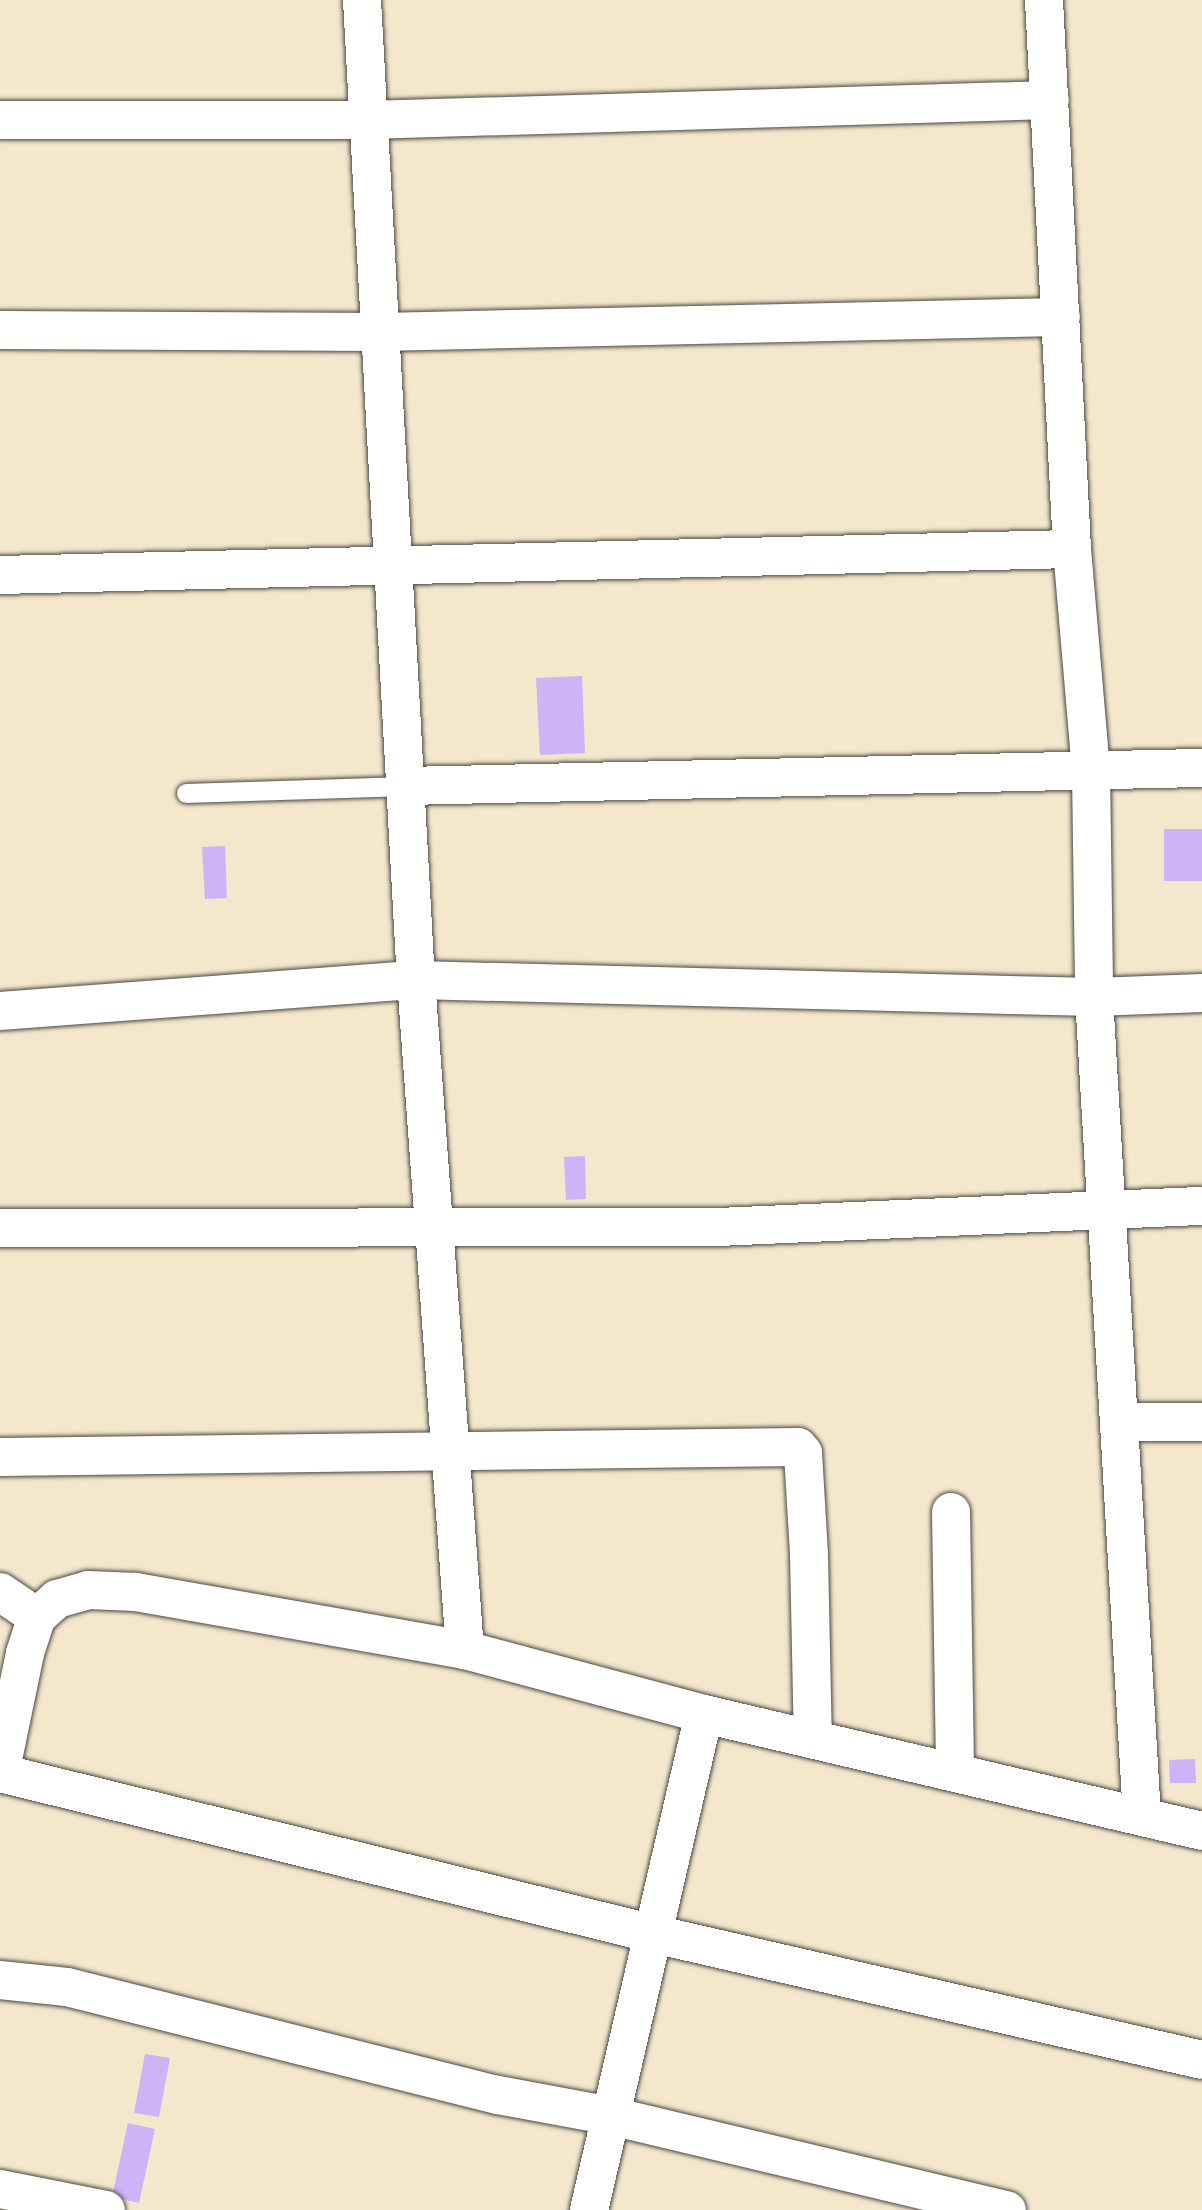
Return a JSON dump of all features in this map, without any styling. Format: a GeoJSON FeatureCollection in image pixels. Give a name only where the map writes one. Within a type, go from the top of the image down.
{"type":"FeatureCollection","features":[{"type":"Feature","properties":{"kind":"street"},"geometry":{"type":"LineString","coordinates":[[362,0],[416,980],[465,1650]]}},
{"type":"Feature","properties":{"kind":"street"},"geometry":{"type":"LineString","coordinates":[[1044,0],[1072,549],[1091,770],[1094,997],[1142,1816]]}},
{"type":"Feature","properties":{"kind":"street"},"geometry":{"type":"LineString","coordinates":[[0,120],[368,120],[1050,100]]}},
{"type":"Feature","properties":{"kind":"street"},"geometry":{"type":"LineString","coordinates":[[0,330],[380,332],[1061,317]]}},
{"type":"Feature","properties":{"kind":"street"},"geometry":{"type":"LineString","coordinates":[[0,575],[1072,549]]}},
{"type":"Feature","properties":{"kind":"street"},"geometry":{"type":"LineString","coordinates":[[406,786],[998,776],[1091,770],[1202,768]]}},
{"type":"Feature","properties":{"kind":"street"},"geometry":{"type":"LineString","coordinates":[[0,1011],[416,980],[1094,997],[1202,993]]}},
{"type":"Feature","properties":{"kind":"street"},"geometry":{"type":"LineString","coordinates":[[0,1228],[434,1224],[718,1227],[1202,1206]]}},
{"type":"Feature","properties":{"kind":"street"},"geometry":{"type":"LineString","coordinates":[[1119,1422],[1202,1422]]}},
{"type":"Feature","properties":{"kind":"street"},"geometry":{"type":"LineString","coordinates":[[0,1457],[451,1455],[798,1447],[803,1452],[809,1555],[813,1739]]}},
{"type":"Feature","properties":{"kind":"street"},"geometry":{"type":"LineString","coordinates":[[951,1512],[955,1772]]}},
{"type":"Feature","properties":{"kind":"street"},"geometry":{"type":"LineString","coordinates":[[1202,1831],[704,1714],[465,1650],[136,1592],[89,1590],[57,1599],[37,1617],[25,1653],[0,1773],[654,1934],[1202,2060]]}},
{"type":"Feature","properties":{"kind":"street"},"geometry":{"type":"LineString","coordinates":[[0,1591],[37,1617]]}},
{"type":"Feature","properties":{"kind":"street"},"geometry":{"type":"LineString","coordinates":[[589,2210],[704,1714]]}},
{"type":"Feature","properties":{"kind":"street"},"geometry":{"type":"LineString","coordinates":[[0,1980],[67,1987],[498,2095],[611,2116],[1007,2210]]}},
{"type":"Feature","properties":{"kind":"street"},"geometry":{"type":"LineString","coordinates":[[0,2189],[106,2210]]}},
{"type":"Feature","properties":{"kind":"lane"},"geometry":{"type":"LineString","coordinates":[[186,793],[406,786]]}},
{"type":"Feature","properties":{"kind":"building"},"geometry":{"type":"Polygon","coordinates":[[[582,676],[585,753],[540,755],[536,678],[582,676]]]}},
{"type":"Feature","properties":{"kind":"building"},"geometry":{"type":"Polygon","coordinates":[[[1164,829],[1202,829],[1202,881],[1164,881],[1164,829]]]}},
{"type":"Feature","properties":{"kind":"building"},"geometry":{"type":"Polygon","coordinates":[[[225,846],[227,898],[205,899],[202,847],[225,846]]]}},
{"type":"Feature","properties":{"kind":"building"},"geometry":{"type":"Polygon","coordinates":[[[585,1156],[586,1199],[566,1200],[564,1157],[585,1156]]]}},
{"type":"Feature","properties":{"kind":"building"},"geometry":{"type":"Polygon","coordinates":[[[1195,1759],[1196,1783],[1170,1783],[1169,1760],[1195,1759]]]}},
{"type":"Feature","properties":{"kind":"building"},"geometry":{"type":"Polygon","coordinates":[[[145,2054],[170,2058],[159,2117],[134,2113],[145,2054]]]}},
{"type":"Feature","properties":{"kind":"building"},"geometry":{"type":"Polygon","coordinates":[[[128,2123],[155,2129],[139,2203],[112,2197],[128,2123]]]}}]}
